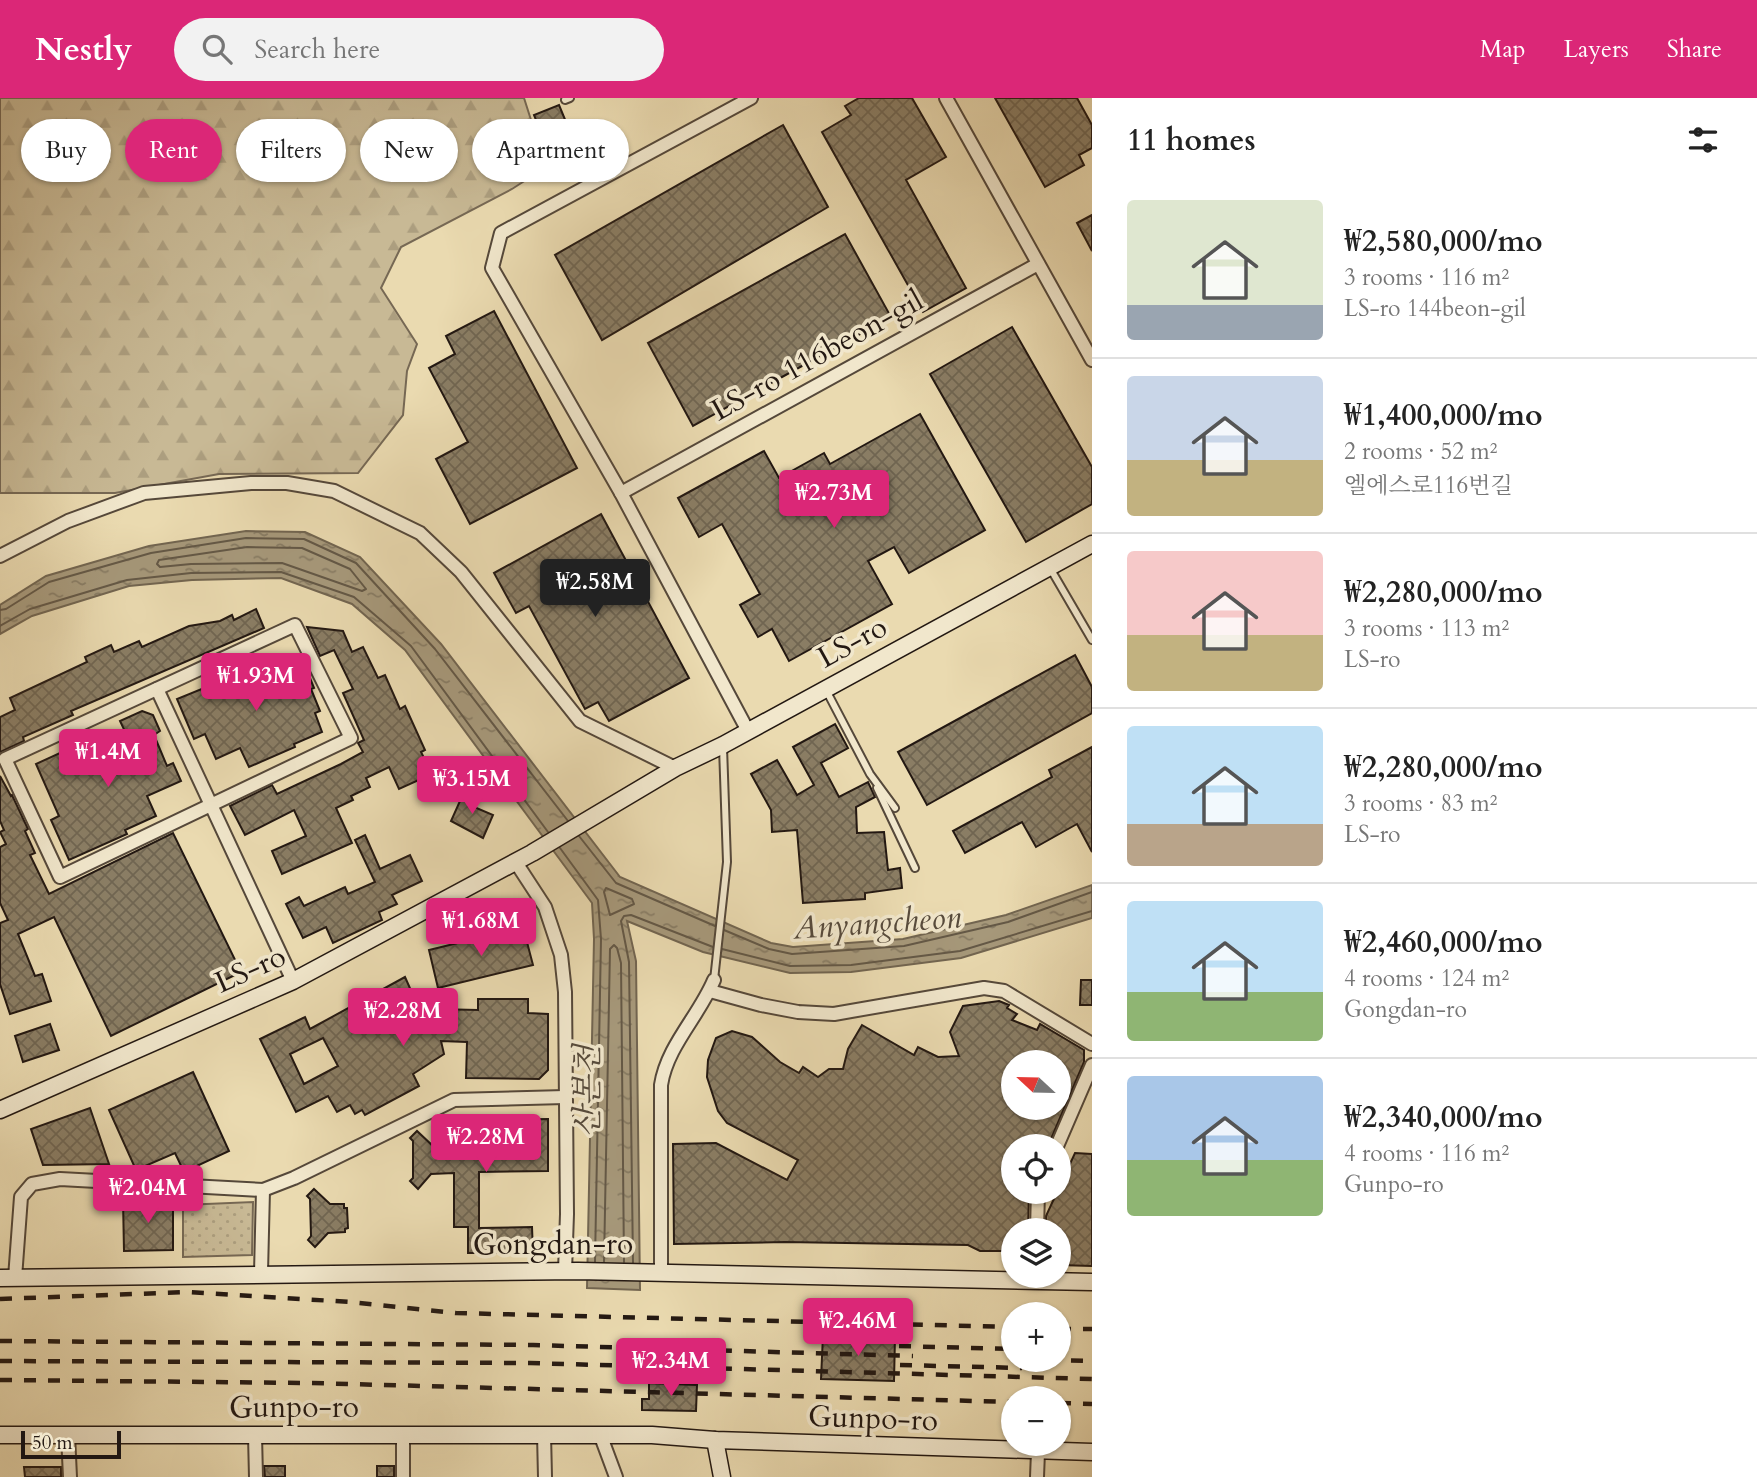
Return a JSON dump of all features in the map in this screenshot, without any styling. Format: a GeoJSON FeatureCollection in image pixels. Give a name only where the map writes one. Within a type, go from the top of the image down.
{"type":"FeatureCollection","features":[{"type":"Feature","properties":{"kind":"street"},"geometry":{"type":"LineString","coordinates":[[748,731],[621,493],[492,268],[501,233],[751,98]]}},
{"type":"Feature","properties":{"kind":"street"},"geometry":{"type":"LineString","coordinates":[[947,98],[1092,360]]}},
{"type":"Feature","properties":{"kind":"street","name":"LS-ro 116beon-gil"},"geometry":{"type":"LineString","coordinates":[[621,493],[1038,264]]}},
{"type":"Feature","properties":{"kind":"street"},"geometry":{"type":"LineString","coordinates":[[0,556],[68,521],[144,493],[251,482],[287,483],[334,491],[420,533],[461,572],[580,721],[675,768]]}},
{"type":"Feature","properties":{"kind":"street","name":"LS-ro"},"geometry":{"type":"LineString","coordinates":[[0,1110],[293,981],[532,853],[675,768],[723,745],[1092,544]]}},
{"type":"Feature","properties":{"kind":"street"},"geometry":{"type":"LineString","coordinates":[[295,625],[351,738],[60,877],[5,759],[157,689],[295,625]]}},
{"type":"Feature","properties":{"kind":"street"},"geometry":{"type":"LineString","coordinates":[[157,689],[293,981]]}},
{"type":"Feature","properties":{"kind":"street"},"geometry":{"type":"LineString","coordinates":[[515,861],[545,906],[561,955],[565,992],[567,1214],[571,1271]]}},
{"type":"Feature","properties":{"kind":"street"},"geometry":{"type":"LineString","coordinates":[[661,1273],[661,1085],[664,1066],[712,985],[761,1005],[798,1012],[834,1014],[984,988],[1004,991],[1092,1044]]}},
{"type":"Feature","properties":{"kind":"street"},"geometry":{"type":"LineString","coordinates":[[1062,1134],[1092,1065]]}},
{"type":"Feature","properties":{"kind":"street"},"geometry":{"type":"LineString","coordinates":[[261,1273],[263,1190],[295,1178],[454,1100],[565,1097]]}},
{"type":"Feature","properties":{"kind":"street","name":"Gongdan-ro"},"geometry":{"type":"LineString","coordinates":[[263,1190],[60,1179],[32,1184],[21,1197],[7,1278],[571,1271],[1001,1277]]}},
{"type":"Feature","properties":{"kind":"street","name":"Gongdan-ro"},"geometry":{"type":"LineString","coordinates":[[1071,1280],[1092,1282]]}},
{"type":"Feature","properties":{"kind":"street"},"geometry":{"type":"LineString","coordinates":[[544,1434],[545,1477]]}},
{"type":"Feature","properties":{"kind":"street"},"geometry":{"type":"LineString","coordinates":[[594,1434],[616,1477]]}},
{"type":"Feature","properties":{"kind":"street","name":"Gunpo-ro"},"geometry":{"type":"LineString","coordinates":[[0,1435],[594,1434],[1001,1451]]}},
{"type":"Feature","properties":{"kind":"street"},"geometry":{"type":"LineString","coordinates":[[68,1435],[70,1477]]}},
{"type":"Feature","properties":{"kind":"street"},"geometry":{"type":"LineString","coordinates":[[255,1435],[256,1477]]}},
{"type":"Feature","properties":{"kind":"street"},"geometry":{"type":"LineString","coordinates":[[402,1477],[403,1435]]}},
{"type":"Feature","properties":{"kind":"street"},"geometry":{"type":"LineString","coordinates":[[715,1440],[722,1477]]}},
{"type":"Feature","properties":{"kind":"street","name":"Gunpo-ro"},"geometry":{"type":"LineString","coordinates":[[1071,1452],[1092,1452]]}},
{"type":"Feature","properties":{"kind":"street"},"geometry":{"type":"LineString","coordinates":[[1037,1477],[1038,1456]]}},
{"type":"Feature","properties":{"kind":"lane"},"geometry":{"type":"LineString","coordinates":[[1049,567],[1092,640]]}},
{"type":"Feature","properties":{"kind":"lane"},"geometry":{"type":"LineString","coordinates":[[825,689],[915,868]]}},
{"type":"Feature","properties":{"kind":"lane"},"geometry":{"type":"LineString","coordinates":[[712,985],[727,862],[723,745]]}},
{"type":"Feature","properties":{"kind":"lane"},"geometry":{"type":"LineString","coordinates":[[870,774],[895,808]]}},
{"type":"Feature","properties":{"kind":"green space"},"geometry":{"type":"Polygon","coordinates":[[[0,98],[524,98],[531,119],[472,119],[472,182],[523,182],[401,247],[381,288],[417,344],[407,371],[403,415],[358,473],[219,474],[115,493],[0,493],[0,98]]]}},
{"type":"Feature","properties":{"kind":"green space"},"geometry":{"type":"Polygon","coordinates":[[[253,1202],[252,1255],[183,1257],[183,1205],[253,1202]]]}},
{"type":"Feature","properties":{"kind":"water"},"geometry":{"type":"Polygon","coordinates":[[[246,531],[305,532],[360,557],[441,644],[620,877],[771,943],[793,947],[903,939],[1006,915],[1092,885],[1092,918],[961,958],[851,972],[790,973],[703,952],[627,921],[636,961],[640,1290],[587,1288],[594,939],[592,903],[405,650],[352,604],[281,578],[192,580],[129,586],[32,616],[0,634],[0,605],[46,576],[149,546],[246,531]]]}},
{"type":"Feature","properties":{"kind":"building"},"geometry":{"type":"Polygon","coordinates":[[[859,98],[912,98],[946,157],[906,180],[966,288],[923,312],[822,132],[851,115],[845,106],[859,98]]]}},
{"type":"Feature","properties":{"kind":"building"},"geometry":{"type":"Polygon","coordinates":[[[995,98],[1077,98],[1092,125],[1092,148],[1079,155],[1084,165],[1045,187],[995,98]]]}},
{"type":"Feature","properties":{"kind":"building"},"geometry":{"type":"Polygon","coordinates":[[[559,105],[565,119],[536,119],[534,115],[559,105]]]}},
{"type":"Feature","properties":{"kind":"building"},"geometry":{"type":"Polygon","coordinates":[[[783,125],[828,207],[602,340],[555,255],[783,125]]]}},
{"type":"Feature","properties":{"kind":"building"},"geometry":{"type":"Polygon","coordinates":[[[1092,215],[1092,251],[1077,223],[1092,215]]]}},
{"type":"Feature","properties":{"kind":"building"},"geometry":{"type":"Polygon","coordinates":[[[845,234],[891,317],[693,426],[648,343],[845,234]]]}},
{"type":"Feature","properties":{"kind":"building"},"geometry":{"type":"Polygon","coordinates":[[[494,311],[577,468],[470,524],[436,459],[468,442],[429,368],[455,354],[446,336],[494,311]]]}},
{"type":"Feature","properties":{"kind":"building"},"geometry":{"type":"Polygon","coordinates":[[[1012,327],[1092,467],[1092,504],[1026,542],[930,374],[1012,327]]]}},
{"type":"Feature","properties":{"kind":"building"},"geometry":{"type":"Polygon","coordinates":[[[920,414],[985,530],[909,573],[894,547],[868,561],[892,604],[789,661],[772,629],[758,637],[740,605],[760,594],[722,524],[699,537],[678,498],[764,451],[779,478],[824,453],[830,464],[920,414]]]}},
{"type":"Feature","properties":{"kind":"building"},"geometry":{"type":"Polygon","coordinates":[[[601,514],[689,678],[609,721],[598,702],[585,709],[529,606],[516,613],[494,573],[601,514]]]}},
{"type":"Feature","properties":{"kind":"building"},"geometry":{"type":"Polygon","coordinates":[[[256,609],[264,628],[71,711],[73,715],[23,737],[24,741],[0,752],[0,717],[15,710],[10,698],[87,662],[85,657],[111,645],[114,652],[139,641],[142,647],[189,626],[220,621],[232,615],[234,620],[256,609]]]}},
{"type":"Feature","properties":{"kind":"building"},"geometry":{"type":"Polygon","coordinates":[[[307,627],[343,631],[352,652],[363,647],[378,678],[385,675],[400,709],[405,706],[425,750],[421,752],[432,774],[399,789],[389,767],[366,778],[370,787],[351,796],[353,800],[336,808],[352,843],[282,874],[272,851],[306,836],[294,810],[245,835],[230,806],[272,785],[277,794],[363,752],[358,743],[364,740],[343,693],[353,689],[334,650],[320,656],[307,627]]]}},
{"type":"Feature","properties":{"kind":"building"},"geometry":{"type":"Polygon","coordinates":[[[1075,655],[1092,687],[1092,713],[927,805],[898,752],[1075,655]]]}},
{"type":"Feature","properties":{"kind":"building"},"geometry":{"type":"Polygon","coordinates":[[[301,656],[314,688],[311,689],[320,711],[315,713],[322,732],[249,767],[240,748],[216,759],[205,734],[194,739],[177,699],[204,688],[207,695],[301,656]]]}},
{"type":"Feature","properties":{"kind":"building"},"geometry":{"type":"Polygon","coordinates":[[[142,711],[153,715],[160,731],[154,735],[167,766],[173,763],[181,781],[147,796],[156,816],[125,830],[127,834],[69,860],[51,820],[59,816],[36,764],[62,752],[71,772],[131,744],[120,721],[142,711]]]}},
{"type":"Feature","properties":{"kind":"building"},"geometry":{"type":"Polygon","coordinates":[[[835,724],[848,748],[821,763],[839,797],[868,782],[875,797],[856,807],[857,833],[884,832],[888,870],[900,868],[902,888],[865,893],[865,899],[803,903],[797,830],[772,832],[771,810],[751,774],[777,760],[797,795],[814,785],[793,747],[835,724]]]}},
{"type":"Feature","properties":{"kind":"building"},"geometry":{"type":"Polygon","coordinates":[[[1092,747],[1092,852],[1077,824],[1036,847],[1022,822],[965,853],[953,831],[1052,777],[1049,770],[1092,747]]]}},
{"type":"Feature","properties":{"kind":"building"},"geometry":{"type":"Polygon","coordinates":[[[0,776],[28,829],[25,831],[35,853],[30,855],[49,894],[173,833],[241,972],[111,1036],[54,917],[18,934],[35,976],[42,974],[51,1001],[10,1014],[0,984],[0,923],[8,920],[0,903],[0,847],[6,844],[0,832],[4,830],[0,821],[0,776]]]}},
{"type":"Feature","properties":{"kind":"building"},"geometry":{"type":"Polygon","coordinates":[[[464,792],[478,798],[474,807],[493,815],[483,838],[451,821],[464,792]]]}},
{"type":"Feature","properties":{"kind":"building"},"geometry":{"type":"Polygon","coordinates":[[[365,835],[380,869],[410,855],[422,881],[392,895],[397,904],[379,912],[382,920],[333,943],[326,927],[303,938],[286,904],[299,897],[304,906],[345,887],[348,894],[375,882],[355,840],[365,835]]]}},
{"type":"Feature","properties":{"kind":"building"},"geometry":{"type":"Polygon","coordinates":[[[523,927],[533,965],[438,988],[429,950],[523,927]]]}},
{"type":"Feature","properties":{"kind":"building"},"geometry":{"type":"Polygon","coordinates":[[[405,977],[413,995],[409,998],[431,998],[434,1009],[478,1010],[478,999],[528,999],[528,1013],[548,1014],[548,1070],[539,1079],[466,1078],[467,1042],[441,1041],[444,1054],[413,1074],[419,1086],[365,1115],[362,1110],[355,1114],[350,1105],[337,1112],[328,1096],[296,1112],[260,1039],[305,1017],[310,1029],[405,977]],[[323,1038],[290,1054],[304,1084],[338,1066],[323,1038]]]}},
{"type":"Feature","properties":{"kind":"building"},"geometry":{"type":"Polygon","coordinates":[[[1081,980],[1092,980],[1092,1005],[1080,1005],[1081,980]]]}},
{"type":"Feature","properties":{"kind":"building"},"geometry":{"type":"Polygon","coordinates":[[[999,1001],[1009,1005],[1007,1008],[1017,1014],[1012,1020],[1037,1030],[1040,1024],[1084,1050],[1084,1062],[1071,1092],[1071,1050],[1001,1050],[1001,1120],[1059,1120],[1053,1134],[1001,1134],[1001,1204],[1029,1204],[1028,1218],[1001,1218],[1001,1251],[980,1251],[968,1245],[785,1242],[674,1244],[673,1144],[716,1143],[787,1180],[798,1160],[727,1123],[718,1111],[707,1077],[708,1060],[716,1038],[732,1031],[752,1037],[780,1062],[799,1073],[803,1067],[818,1077],[829,1069],[843,1069],[848,1049],[862,1025],[914,1055],[918,1047],[938,1057],[959,1056],[950,1032],[963,1006],[999,1001]]]}},
{"type":"Feature","properties":{"kind":"building"},"geometry":{"type":"Polygon","coordinates":[[[50,1024],[59,1050],[23,1062],[15,1036],[50,1024]]]}},
{"type":"Feature","properties":{"kind":"building"},"geometry":{"type":"Polygon","coordinates":[[[193,1072],[229,1151],[184,1172],[175,1153],[136,1170],[109,1110],[193,1072]]]}},
{"type":"Feature","properties":{"kind":"building"},"geometry":{"type":"Polygon","coordinates":[[[90,1108],[109,1164],[43,1165],[31,1129],[90,1108]]]}},
{"type":"Feature","properties":{"kind":"building"},"geometry":{"type":"Polygon","coordinates":[[[548,1119],[548,1171],[479,1172],[479,1228],[532,1227],[533,1253],[468,1253],[468,1227],[454,1227],[454,1173],[431,1174],[418,1189],[410,1181],[413,1178],[413,1141],[410,1138],[417,1131],[433,1146],[467,1145],[467,1126],[477,1120],[548,1119]]]}},
{"type":"Feature","properties":{"kind":"building"},"geometry":{"type":"Polygon","coordinates":[[[1075,1153],[1092,1154],[1092,1266],[1071,1265],[1071,1218],[1046,1218],[1052,1204],[1071,1204],[1071,1162],[1075,1153]]]}},
{"type":"Feature","properties":{"kind":"building"},"geometry":{"type":"Polygon","coordinates":[[[314,1189],[330,1204],[344,1204],[344,1208],[347,1208],[348,1228],[345,1232],[328,1233],[315,1247],[308,1240],[311,1236],[310,1199],[307,1196],[314,1189]]]}},
{"type":"Feature","properties":{"kind":"building"},"geometry":{"type":"Polygon","coordinates":[[[173,1199],[173,1250],[124,1251],[123,1200],[173,1199]]]}},
{"type":"Feature","properties":{"kind":"building"},"geometry":{"type":"Polygon","coordinates":[[[823,1335],[895,1337],[894,1381],[821,1379],[823,1335]]]}},
{"type":"Feature","properties":{"kind":"building"},"geometry":{"type":"Polygon","coordinates":[[[649,1383],[697,1385],[696,1411],[642,1410],[642,1399],[649,1399],[649,1383]]]}},
{"type":"Feature","properties":{"kind":"building"},"geometry":{"type":"Polygon","coordinates":[[[264,1466],[285,1466],[285,1477],[265,1477],[264,1466]]]}},
{"type":"Feature","properties":{"kind":"building"},"geometry":{"type":"Polygon","coordinates":[[[377,1466],[394,1466],[394,1477],[377,1477],[377,1466]]]}},
{"type":"Feature","properties":{"kind":"building"},"geometry":{"type":"Polygon","coordinates":[[[24,1467],[61,1467],[61,1477],[25,1477],[24,1467]]]}},
{"type":"Feature","properties":{"kind":"railway"},"geometry":{"type":"LineString","coordinates":[[0,1299],[188,1292],[350,1302],[456,1313],[1001,1327]]}},
{"type":"Feature","properties":{"kind":"railway"},"geometry":{"type":"LineString","coordinates":[[1071,1329],[1092,1329]]}},
{"type":"Feature","properties":{"kind":"railway"},"geometry":{"type":"LineString","coordinates":[[0,1341],[533,1345],[913,1356]]}},
{"type":"Feature","properties":{"kind":"railway"},"geometry":{"type":"LineString","coordinates":[[899,1346],[1001,1349]]}},
{"type":"Feature","properties":{"kind":"railway"},"geometry":{"type":"LineString","coordinates":[[0,1361],[530,1363],[1092,1379]]}},
{"type":"Feature","properties":{"kind":"railway"},"geometry":{"type":"LineString","coordinates":[[1071,1361],[1092,1361]]}},
{"type":"Feature","properties":{"kind":"railway"},"geometry":{"type":"LineString","coordinates":[[900,1365],[1001,1367]]}},
{"type":"Feature","properties":{"kind":"railway"},"geometry":{"type":"LineString","coordinates":[[0,1380],[311,1383],[1001,1402]]}},
{"type":"Feature","properties":{"kind":"railway"},"geometry":{"type":"LineString","coordinates":[[1071,1403],[1092,1404]]}},
{"type":"Feature","properties":{"kind":"water label","name":"Anyangcheon"},"geometry":{"type":"Point","coordinates":[877,922]}},
{"type":"Feature","properties":{"kind":"water label","name":"산본천"},"geometry":{"type":"Point","coordinates":[587,1091]}}]}
